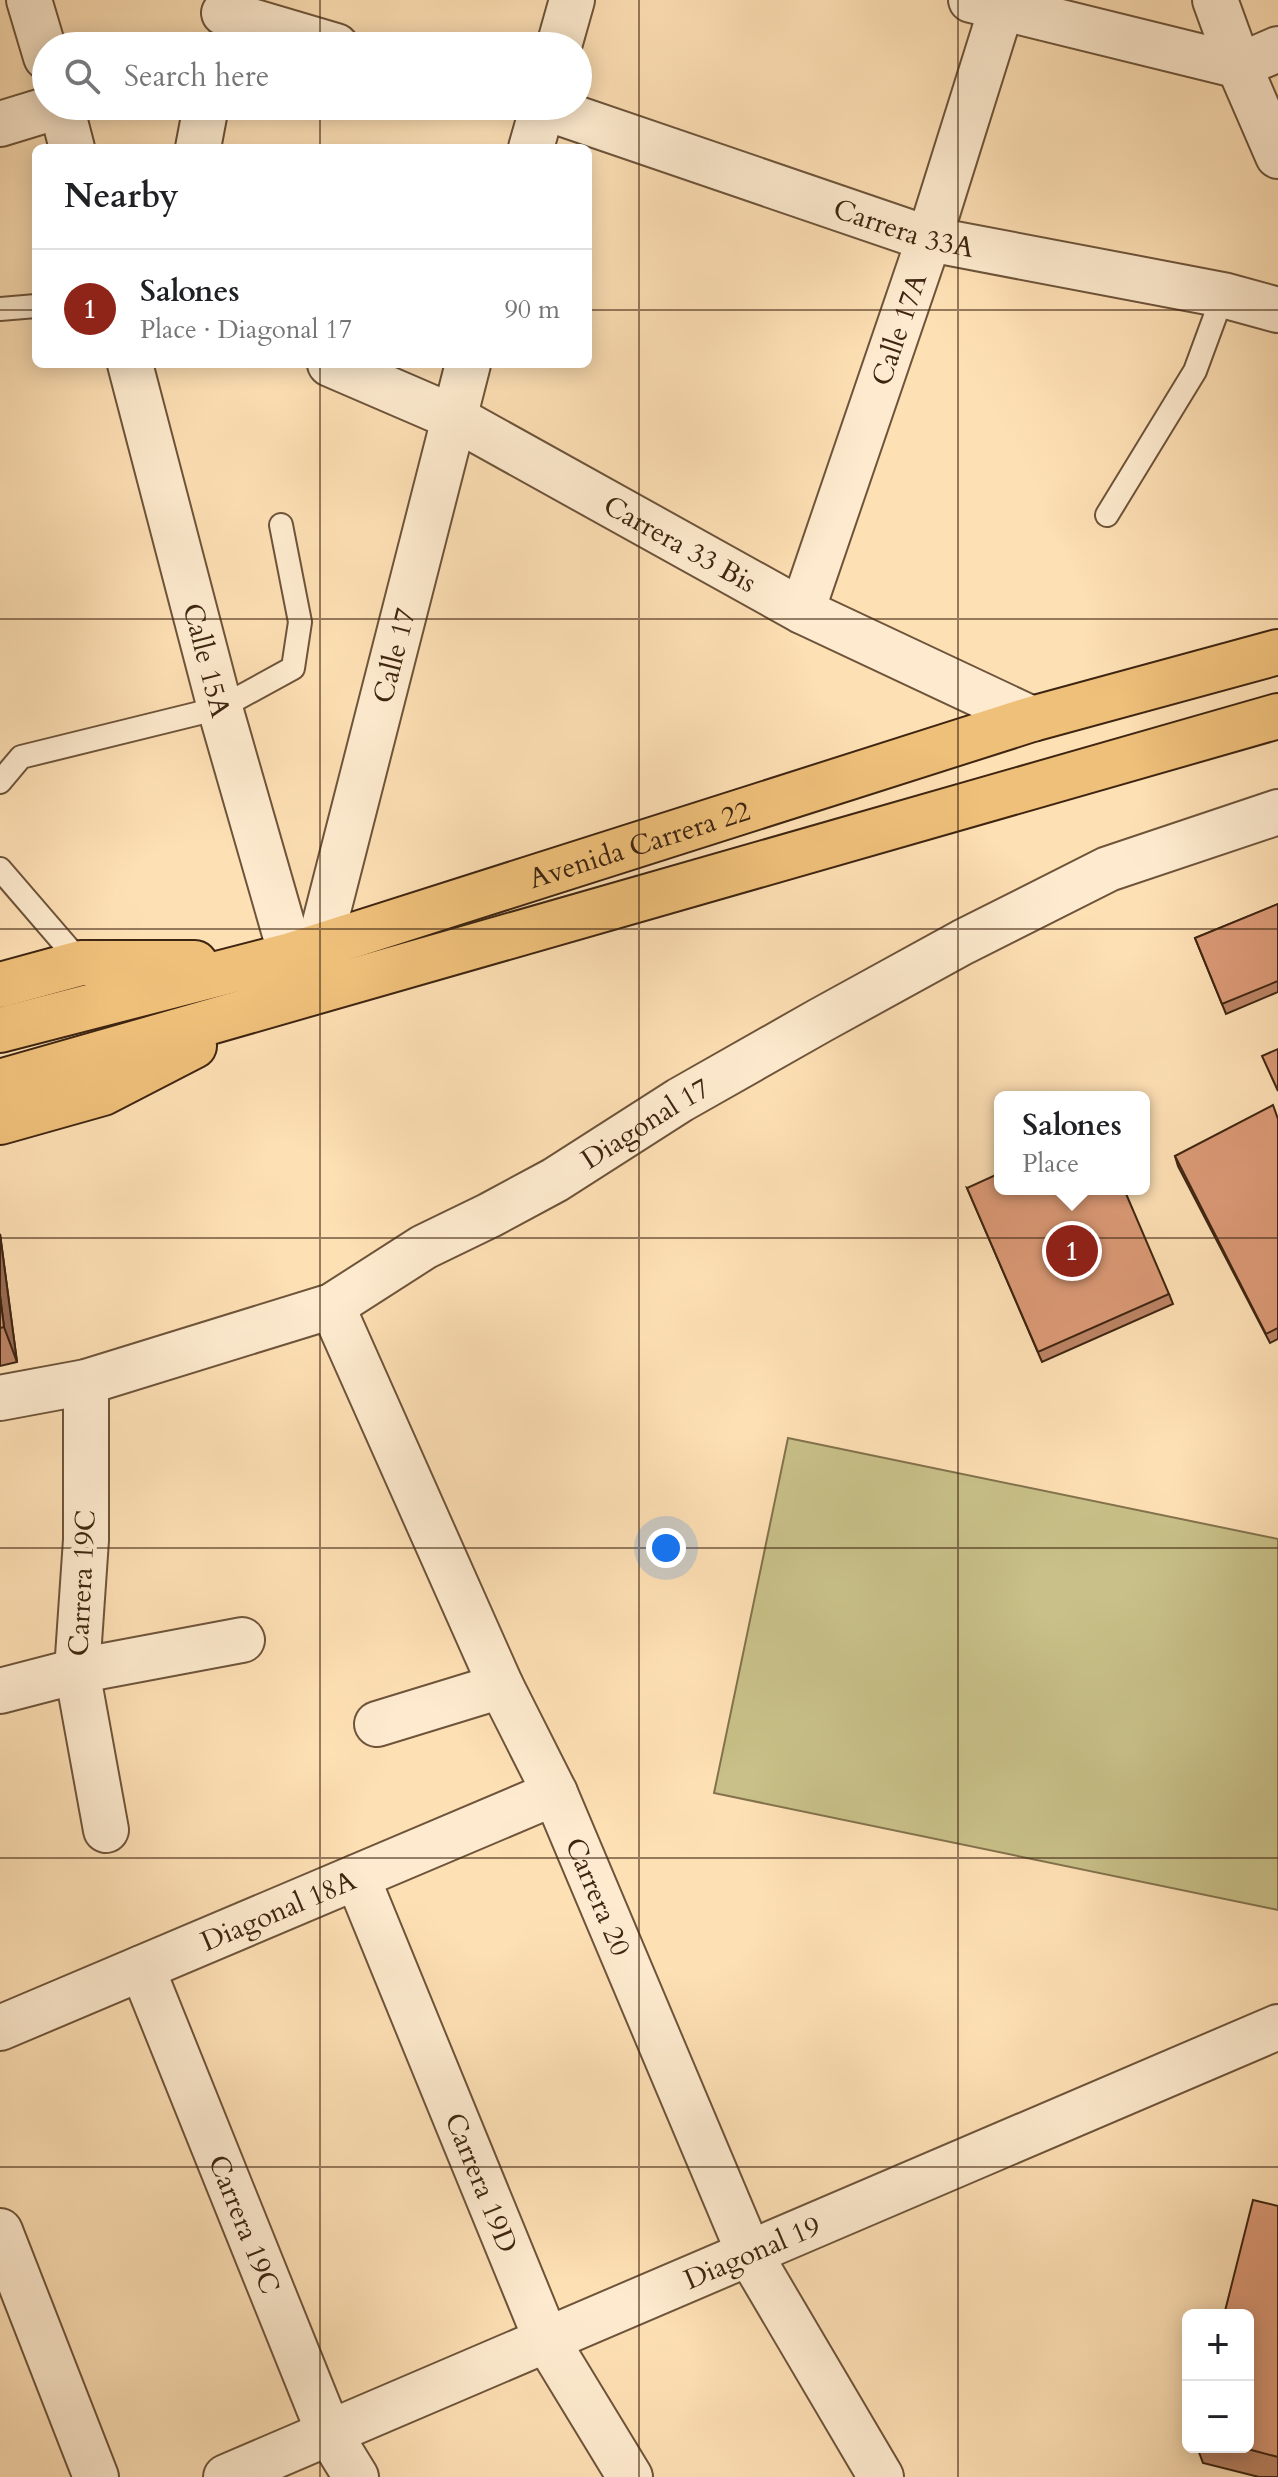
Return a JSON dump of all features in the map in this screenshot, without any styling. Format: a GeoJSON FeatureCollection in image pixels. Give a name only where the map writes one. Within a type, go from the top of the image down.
{"type":"FeatureCollection","features":[{"type":"Feature","properties":{"kind":"main road","name":"Avenida Carrera 22"},"geometry":{"type":"LineString","coordinates":[[0,1030],[290,955],[1032,719],[1278,652]]}},
{"type":"Feature","properties":{"kind":"main road","name":"Avenida Carrera 22"},"geometry":{"type":"LineString","coordinates":[[0,1082],[1278,716]]}},
{"type":"Feature","properties":{"kind":"main road"},"geometry":{"type":"LineString","coordinates":[[0,985],[81,963],[290,955]]}},
{"type":"Feature","properties":{"kind":"main road"},"geometry":{"type":"LineString","coordinates":[[0,1122],[103,1093],[280,1001]]}},
{"type":"Feature","properties":{"kind":"street"},"geometry":{"type":"LineString","coordinates":[[29,0],[39,32]]}},
{"type":"Feature","properties":{"kind":"street"},"geometry":{"type":"LineString","coordinates":[[563,32],[572,0]]}},
{"type":"Feature","properties":{"kind":"street"},"geometry":{"type":"LineString","coordinates":[[1215,0],[1239,66],[1278,156]]}},
{"type":"Feature","properties":{"kind":"street"},"geometry":{"type":"LineString","coordinates":[[992,3],[1239,66],[1278,49]]}},
{"type":"Feature","properties":{"kind":"street","name":"Calle 17A"},"geometry":{"type":"LineString","coordinates":[[802,611],[929,239],[992,3]]}},
{"type":"Feature","properties":{"kind":"street"},"geometry":{"type":"LineString","coordinates":[[222,20],[275,32]]}},
{"type":"Feature","properties":{"kind":"street"},"geometry":{"type":"LineString","coordinates":[[0,124],[32,114]]}},
{"type":"Feature","properties":{"kind":"street"},"geometry":{"type":"LineString","coordinates":[[64,120],[71,144]]}},
{"type":"Feature","properties":{"kind":"street"},"geometry":{"type":"LineString","coordinates":[[199,144],[203,120]]}},
{"type":"Feature","properties":{"kind":"street"},"geometry":{"type":"LineString","coordinates":[[532,144],[538,120]]}},
{"type":"Feature","properties":{"kind":"street","name":"Carrera 33A"},"geometry":{"type":"LineString","coordinates":[[583,120],[929,239],[1223,295],[1278,310]]}},
{"type":"Feature","properties":{"kind":"street","name":"Calle 15A"},"geometry":{"type":"LineString","coordinates":[[131,368],[220,708],[290,955]]}},
{"type":"Feature","properties":{"kind":"street","name":"Carrera 33 Bis"},"geometry":{"type":"LineString","coordinates":[[339,368],[453,417],[802,611],[1032,719]]}},
{"type":"Feature","properties":{"kind":"street","name":"Calle 17"},"geometry":{"type":"LineString","coordinates":[[290,955],[467,368]]}},
{"type":"Feature","properties":{"kind":"street","name":"Diagonal 17"},"geometry":{"type":"LineString","coordinates":[[0,1398],[86,1382],[332,1306],[424,1247],[555,1180],[680,1100],[963,942],[1108,869],[1278,812]]}},
{"type":"Feature","properties":{"kind":"street","name":"Carrera 20"},"geometry":{"type":"LineString","coordinates":[[332,1306],[501,1686],[555,1793],[749,2253],[881,2477]]}},
{"type":"Feature","properties":{"kind":"street","name":"Carrera 19C"},"geometry":{"type":"LineString","coordinates":[[86,1382],[86,1540],[77,1671],[106,1830]]}},
{"type":"Feature","properties":{"kind":"street"},"geometry":{"type":"LineString","coordinates":[[0,1691],[77,1671],[242,1640]]}},
{"type":"Feature","properties":{"kind":"street"},"geometry":{"type":"LineString","coordinates":[[377,1724],[501,1686]]}},
{"type":"Feature","properties":{"kind":"street","name":"Diagonal 18A"},"geometry":{"type":"LineString","coordinates":[[0,2028],[555,1793]]}},
{"type":"Feature","properties":{"kind":"street","name":"Carrera 19D"},"geometry":{"type":"LineString","coordinates":[[357,1877],[546,2339],[630,2477]]}},
{"type":"Feature","properties":{"kind":"street","name":"Carrera 19C"},"geometry":{"type":"LineString","coordinates":[[142,1968],[329,2433],[356,2477]]}},
{"type":"Feature","properties":{"kind":"street","name":"Diagonal 19"},"geometry":{"type":"LineString","coordinates":[[226,2477],[1278,2027]]}},
{"type":"Feature","properties":{"kind":"street"},"geometry":{"type":"LineString","coordinates":[[0,2231],[96,2477]]}},
{"type":"Feature","properties":{"kind":"lane"},"geometry":{"type":"LineString","coordinates":[[1107,515],[1195,371],[1223,295]]}},
{"type":"Feature","properties":{"kind":"lane"},"geometry":{"type":"LineString","coordinates":[[0,309],[32,306]]}},
{"type":"Feature","properties":{"kind":"lane"},"geometry":{"type":"LineString","coordinates":[[0,782],[21,757],[220,708],[293,668],[300,622],[281,525]]}},
{"type":"Feature","properties":{"kind":"lane"},"geometry":{"type":"LineString","coordinates":[[0,869],[81,963]]}},
{"type":"Feature","properties":{"kind":"shaded area"},"geometry":{"type":"Polygon","coordinates":[[[788,1438],[1278,1539],[1278,1910],[714,1793],[788,1438]]]}},
{"type":"Feature","properties":{"kind":"building"},"geometry":{"type":"Polygon","coordinates":[[[1278,904],[1278,981],[1222,1004],[1195,938],[1278,904]]]}},
{"type":"Feature","properties":{"kind":"building"},"geometry":{"type":"Polygon","coordinates":[[[1278,1049],[1278,1091],[1262,1056],[1278,1049]]]}},
{"type":"Feature","properties":{"kind":"building"},"geometry":{"type":"Polygon","coordinates":[[[1273,1105],[1278,1119],[1278,1328],[1266,1334],[1175,1156],[1273,1105]]]}},
{"type":"Feature","properties":{"kind":"building"},"geometry":{"type":"Polygon","coordinates":[[[994,1176],[994,1195],[1127,1195],[1169,1294],[1038,1352],[967,1188],[994,1176]]]}},
{"type":"Feature","properties":{"kind":"building"},"geometry":{"type":"Polygon","coordinates":[[[0,1296],[4,1327],[0,1328],[0,1296]]]}},
{"type":"Feature","properties":{"kind":"building"},"geometry":{"type":"Polygon","coordinates":[[[1253,2200],[1278,2206],[1278,2457],[1254,2451],[1254,2309],[1226,2309],[1253,2200]]]}},
{"type":"Feature","properties":{"kind":"place","name":"Salones"},"geometry":{"type":"Point","coordinates":[1072,1251]}}]}
